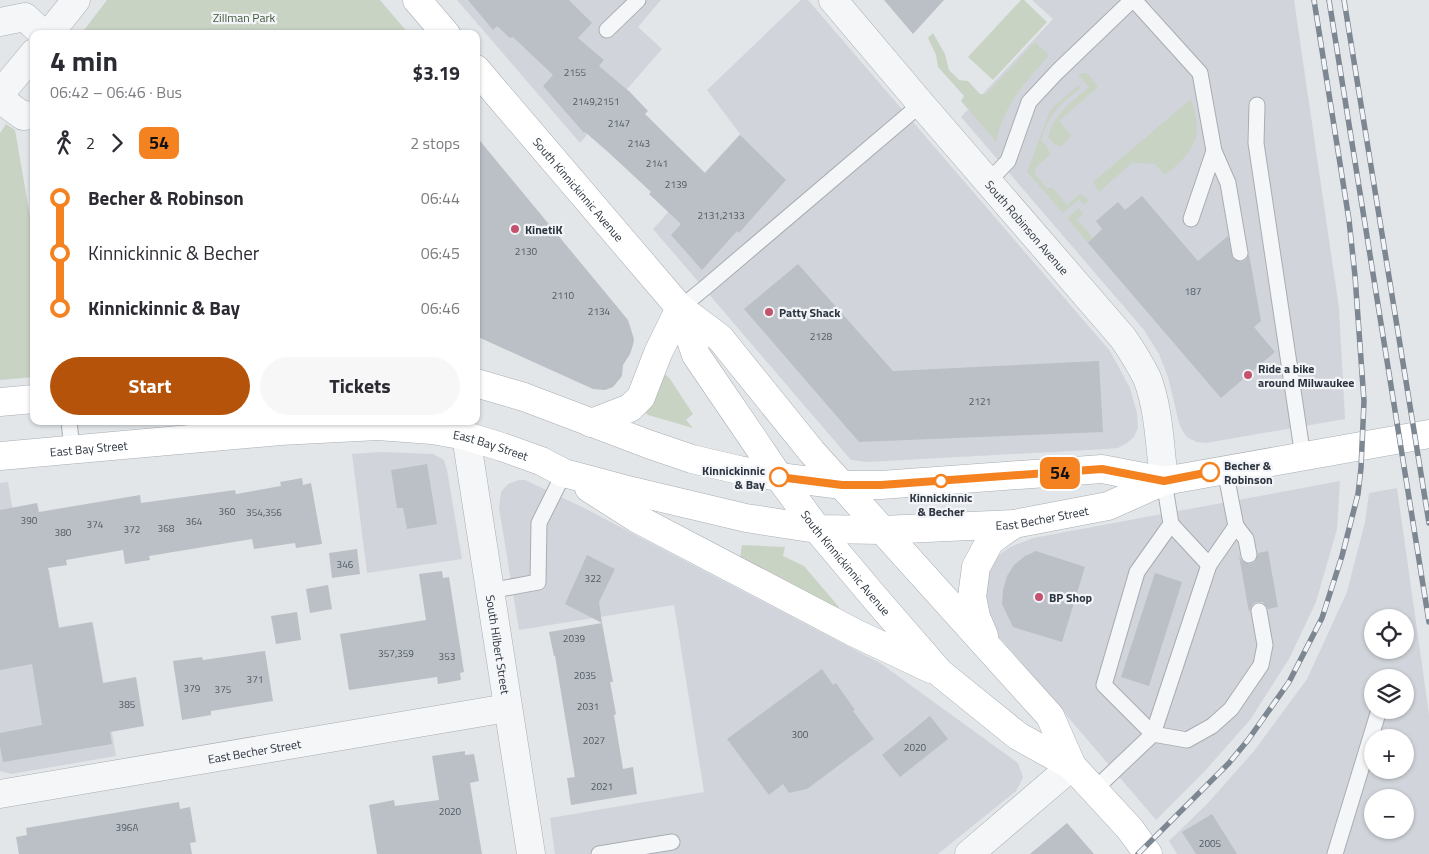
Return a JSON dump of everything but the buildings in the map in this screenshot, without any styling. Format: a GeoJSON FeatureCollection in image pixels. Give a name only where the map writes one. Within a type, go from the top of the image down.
{"type":"FeatureCollection","features":[{"type":"Feature","properties":{"kind":"main road"},"geometry":{"type":"LineString","coordinates":[[417,0],[443,30]]}},
{"type":"Feature","properties":{"kind":"main road","name":"South Kinnickinnic Avenue"},"geometry":{"type":"LineString","coordinates":[[480,74],[680,308],[720,338],[812,452],[1050,716],[1072,766]]}},
{"type":"Feature","properties":{"kind":"main road"},"geometry":{"type":"LineString","coordinates":[[591,423],[630,408],[641,397],[658,353],[680,308]]}},
{"type":"Feature","properties":{"kind":"main road","name":"South Kinnickinnic Avenue"},"geometry":{"type":"LineString","coordinates":[[680,308],[696,355],[779,477],[817,529],[940,673],[1018,736],[1072,766],[1130,829],[1148,854]]}},
{"type":"Feature","properties":{"kind":"main road"},"geometry":{"type":"LineString","coordinates":[[480,384],[524,397],[692,459],[779,477],[842,485]]}},
{"type":"Feature","properties":{"kind":"main road"},"geometry":{"type":"LineString","coordinates":[[0,402],[30,399]]}},
{"type":"Feature","properties":{"kind":"main road","name":"East Bay Street"},"geometry":{"type":"LineString","coordinates":[[0,456],[280,431],[378,426],[432,430],[465,429],[564,472],[649,496],[728,514],[817,529],[883,530]]}},
{"type":"Feature","properties":{"kind":"main road","name":"East Becher Street"},"geometry":{"type":"LineString","coordinates":[[883,530],[1014,524],[1108,506],[1164,481],[1429,434]]}},
{"type":"Feature","properties":{"kind":"main road","name":"East Becher Street"},"geometry":{"type":"LineString","coordinates":[[842,485],[899,484],[1102,469],[1164,481]]}},
{"type":"Feature","properties":{"kind":"main road"},"geometry":{"type":"LineString","coordinates":[[564,472],[636,518],[855,633],[940,673]]}},
{"type":"Feature","properties":{"kind":"main road"},"geometry":{"type":"LineString","coordinates":[[988,647],[976,617],[972,597],[973,581],[976,567],[990,541],[1014,524]]}},
{"type":"Feature","properties":{"kind":"street"},"geometry":{"type":"LineString","coordinates":[[52,30],[76,0]]}},
{"type":"Feature","properties":{"kind":"street","name":"South Robinson Avenue"},"geometry":{"type":"LineString","coordinates":[[833,0],[1117,331],[1138,360],[1148,380],[1154,403],[1164,481]]}},
{"type":"Feature","properties":{"kind":"street"},"geometry":{"type":"LineString","coordinates":[[0,94],[30,58]]}},
{"type":"Feature","properties":{"kind":"street"},"geometry":{"type":"LineString","coordinates":[[0,99],[23,116],[30,115]]}},
{"type":"Feature","properties":{"kind":"street","name":"South Hilbert Street"},"geometry":{"type":"LineString","coordinates":[[465,429],[531,854]]}},
{"type":"Feature","properties":{"kind":"street","name":"East Becher Street"},"geometry":{"type":"LineString","coordinates":[[0,794],[507,708]]}},
{"type":"Feature","properties":{"kind":"street"},"geometry":{"type":"LineString","coordinates":[[969,854],[1072,766]]}},
{"type":"Feature","properties":{"kind":"lane"},"geometry":{"type":"LineString","coordinates":[[607,30],[638,0]]}},
{"type":"Feature","properties":{"kind":"lane"},"geometry":{"type":"LineString","coordinates":[[988,182],[1008,161],[1029,102],[1057,72],[1133,0],[1200,73],[1214,151],[1228,183],[1240,253]]}},
{"type":"Feature","properties":{"kind":"lane"},"geometry":{"type":"LineString","coordinates":[[680,308],[921,104]]}},
{"type":"Feature","properties":{"kind":"lane"},"geometry":{"type":"LineString","coordinates":[[1257,106],[1256,143],[1303,457]]}},
{"type":"Feature","properties":{"kind":"lane"},"geometry":{"type":"LineString","coordinates":[[1191,219],[1214,151]]}},
{"type":"Feature","properties":{"kind":"lane"},"geometry":{"type":"LineString","coordinates":[[69,425],[72,450]]}},
{"type":"Feature","properties":{"kind":"lane"},"geometry":{"type":"LineString","coordinates":[[1225,470],[1236,526],[1246,540],[1249,555]]}},
{"type":"Feature","properties":{"kind":"lane"},"geometry":{"type":"LineString","coordinates":[[490,591],[538,582],[539,523],[564,472]]}},
{"type":"Feature","properties":{"kind":"lane"},"geometry":{"type":"LineString","coordinates":[[1164,481],[1171,524],[1209,565]]}},
{"type":"Feature","properties":{"kind":"lane"},"geometry":{"type":"LineString","coordinates":[[1171,524],[1137,572],[1104,685],[1154,734],[1187,740],[1212,726],[1231,709],[1261,665],[1266,644],[1259,611]]}},
{"type":"Feature","properties":{"kind":"lane"},"geometry":{"type":"LineString","coordinates":[[1094,790],[1154,734],[1209,565],[1236,526]]}},
{"type":"Feature","properties":{"kind":"lane"},"geometry":{"type":"LineString","coordinates":[[1335,854],[1375,719]]}},
{"type":"Feature","properties":{"kind":"lane"},"geometry":{"type":"LineString","coordinates":[[599,854],[672,842]]}},
{"type":"Feature","properties":{"kind":"shaded area"},"geometry":{"type":"Polygon","coordinates":[[[457,0],[661,0],[638,27],[662,49],[580,143],[457,0]]]}},
{"type":"Feature","properties":{"kind":"shaded area"},"geometry":{"type":"Polygon","coordinates":[[[801,0],[808,0],[1110,351],[1130,388],[1137,413],[1138,428],[1134,437],[1127,443],[1118,448],[1106,449],[867,462],[851,460],[653,229],[740,134],[707,90],[801,0]]]}},
{"type":"Feature","properties":{"kind":"shaded area"},"geometry":{"type":"Polygon","coordinates":[[[1032,0],[1294,0],[1339,308],[1345,419],[1206,443],[1188,438],[1183,432],[1168,377],[1159,354],[1144,330],[961,117],[1053,19],[1032,0]]]}},
{"type":"Feature","properties":{"kind":"shaded area"},"geometry":{"type":"Polygon","coordinates":[[[382,452],[433,454],[444,460],[462,559],[367,573],[352,454],[382,452]]]}},
{"type":"Feature","properties":{"kind":"shaded area"},"geometry":{"type":"Polygon","coordinates":[[[525,480],[584,508],[880,663],[1018,763],[1023,777],[1016,791],[938,854],[555,854],[550,818],[704,792],[674,605],[519,630],[499,508],[501,492],[508,484],[525,480]]]}},
{"type":"Feature","properties":{"kind":"shaded area"},"geometry":{"type":"Polygon","coordinates":[[[1340,481],[1337,529],[1316,602],[1289,659],[1250,720],[1204,772],[1156,820],[996,633],[984,599],[988,574],[993,564],[999,555],[1010,547],[1033,538],[1340,481]]]}},
{"type":"Feature","properties":{"kind":"shaded area"},"geometry":{"type":"Polygon","coordinates":[[[8,482],[22,565],[27,572],[49,569],[59,627],[93,622],[116,756],[11,774],[0,771],[0,483],[8,482]]]}},
{"type":"Feature","properties":{"kind":"shaded area"},"geometry":{"type":"Polygon","coordinates":[[[1397,488],[1429,714],[1429,854],[1177,854],[1169,841],[1207,804],[1254,751],[1307,679],[1347,592],[1365,522],[1369,493],[1397,488]]]}},
{"type":"Feature","properties":{"kind":"green space","name":"Zillman Park"},"geometry":{"type":"Polygon","coordinates":[[[107,0],[380,0],[406,30],[84,30],[107,0]]]}},
{"type":"Feature","properties":{"kind":"green space"},"geometry":{"type":"Polygon","coordinates":[[[1021,0],[1024,0],[1047,22],[993,80],[968,57],[1021,0]]]}},
{"type":"Feature","properties":{"kind":"green space"},"geometry":{"type":"Polygon","coordinates":[[[933,33],[945,54],[949,70],[959,80],[968,81],[980,94],[986,94],[1035,42],[1048,54],[1047,58],[1022,87],[1010,106],[1004,117],[996,142],[961,101],[964,96],[938,67],[936,55],[928,38],[933,33]]]}},
{"type":"Feature","properties":{"kind":"green space"},"geometry":{"type":"Polygon","coordinates":[[[1087,73],[1097,85],[1097,88],[1059,121],[1070,134],[1070,138],[1060,147],[1048,137],[1059,114],[1089,87],[1078,75],[1087,73]]]}},
{"type":"Feature","properties":{"kind":"green space"},"geometry":{"type":"Polygon","coordinates":[[[1078,86],[1080,88],[1060,105],[1051,116],[1041,140],[1048,148],[1050,155],[1035,168],[1035,174],[1047,188],[1053,188],[1067,205],[1080,194],[1089,200],[1084,205],[1079,199],[1063,213],[1027,172],[1049,113],[1055,105],[1078,86]]]}},
{"type":"Feature","properties":{"kind":"green space"},"geometry":{"type":"Polygon","coordinates":[[[1191,99],[1197,123],[1197,133],[1190,151],[1183,159],[1165,175],[1155,164],[1132,163],[1099,192],[1093,182],[1191,99]]]}},
{"type":"Feature","properties":{"kind":"green space"},"geometry":{"type":"Polygon","coordinates":[[[6,124],[15,130],[30,216],[30,377],[0,380],[0,133],[6,124]]]}},
{"type":"Feature","properties":{"kind":"green space"},"geometry":{"type":"Polygon","coordinates":[[[1079,208],[1083,214],[1077,219],[1093,238],[1088,243],[1067,218],[1079,208]]]}},
{"type":"Feature","properties":{"kind":"green space"},"geometry":{"type":"Polygon","coordinates":[[[664,373],[693,414],[686,420],[693,428],[648,415],[644,411],[664,373]]]}},
{"type":"Feature","properties":{"kind":"green space"},"geometry":{"type":"Polygon","coordinates":[[[742,545],[785,547],[783,556],[804,566],[839,607],[835,613],[740,558],[742,545]]]}},
{"type":"Feature","properties":{"kind":"railway"},"geometry":{"type":"LineString","coordinates":[[1138,854],[1229,763],[1248,740],[1289,682],[1322,618],[1342,556],[1358,494],[1364,401],[1355,276],[1349,220],[1314,0]]}},
{"type":"Feature","properties":{"kind":"railway"},"geometry":{"type":"LineString","coordinates":[[1329,0],[1429,622]]}},
{"type":"Feature","properties":{"kind":"railway"},"geometry":{"type":"LineString","coordinates":[[1344,0],[1429,523]]}},
{"type":"Feature","properties":{"kind":"bus line","name":"54"},"geometry":{"type":"LineString","coordinates":[[779,477],[842,485],[881,485],[1102,469],[1164,481],[1210,472]]}},
{"type":"Feature","properties":{"kind":"place","name":"KinetiK"},"geometry":{"type":"Point","coordinates":[515,229]}},
{"type":"Feature","properties":{"kind":"place","name":"Patty Shack"},"geometry":{"type":"Point","coordinates":[769,312]}},
{"type":"Feature","properties":{"kind":"place","name":"Ride a bike around Milwaukee"},"geometry":{"type":"Point","coordinates":[1248,375]}},
{"type":"Feature","properties":{"kind":"place","name":"Becher & Robinson"},"geometry":{"type":"Point","coordinates":[1210,472]}},
{"type":"Feature","properties":{"kind":"place","name":"Kinnickinnic & Bay"},"geometry":{"type":"Point","coordinates":[779,477]}},
{"type":"Feature","properties":{"kind":"place","name":"Kinnickinnic & Becher"},"geometry":{"type":"Point","coordinates":[941,481]}},
{"type":"Feature","properties":{"kind":"place","name":"BP Shop"},"geometry":{"type":"Point","coordinates":[1039,597]}}]}
